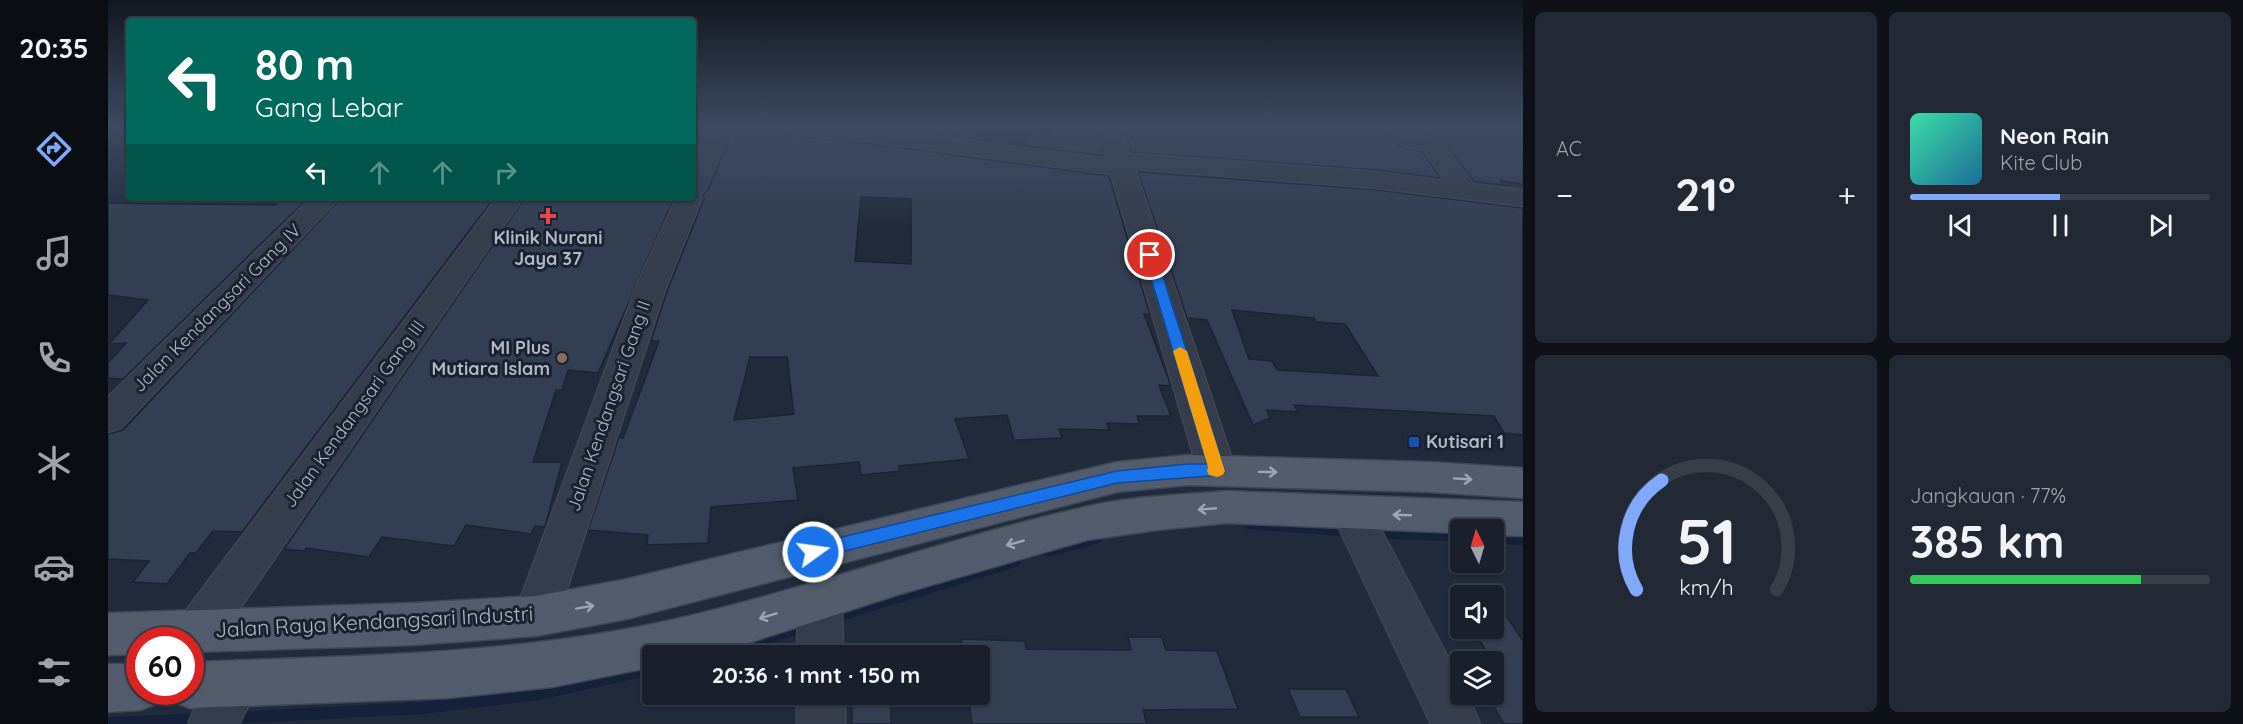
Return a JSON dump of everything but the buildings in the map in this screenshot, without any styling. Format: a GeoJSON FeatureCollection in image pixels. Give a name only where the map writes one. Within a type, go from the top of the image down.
{"type":"FeatureCollection","features":[{"type":"Feature","properties":{"kind":"main road","name":"Jalan Raya Kendangsari Industri"},"geometry":{"type":"LineString","coordinates":[[204,631],[413,624],[536,616],[627,599],[1117,477],[1188,470],[1429,477],[1523,483]]}},
{"type":"Feature","properties":{"kind":"main road"},"geometry":{"type":"LineString","coordinates":[[214,700],[552,664],[673,641],[748,622],[820,623],[900,575],[1087,523],[1157,513],[1227,507],[1356,520],[1523,519]]}},
{"type":"Feature","properties":{"kind":"main road","name":"Jalan Raya Kendangsari Industri"},"geometry":{"type":"LineString","coordinates":[[108,634],[126,633]]}},
{"type":"Feature","properties":{"kind":"main road"},"geometry":{"type":"LineString","coordinates":[[108,688],[126,687]]}},
{"type":"Feature","properties":{"kind":"street"},"geometry":{"type":"LineString","coordinates":[[696,182],[705,161]]}},
{"type":"Feature","properties":{"kind":"street"},"geometry":{"type":"LineString","coordinates":[[1094,161],[1377,180],[1523,198]]}},
{"type":"Feature","properties":{"kind":"street"},"geometry":{"type":"LineString","coordinates":[[1121,161],[1217,471]]}},
{"type":"Feature","properties":{"kind":"street"},"geometry":{"type":"LineString","coordinates":[[1443,161],[1465,191]]}},
{"type":"Feature","properties":{"kind":"street","name":"Jalan Kendangsari Gang IV"},"geometry":{"type":"LineString","coordinates":[[108,419],[323,201]]}},
{"type":"Feature","properties":{"kind":"street","name":"Jalan Kendangsari Gang III"},"geometry":{"type":"LineString","coordinates":[[201,627],[508,201]]}},
{"type":"Feature","properties":{"kind":"street","name":"Jalan Kendangsari Gang II"},"geometry":{"type":"LineString","coordinates":[[536,616],[650,290],[688,201]]}},
{"type":"Feature","properties":{"kind":"street"},"geometry":{"type":"LineString","coordinates":[[1356,520],[1456,724]]}},
{"type":"Feature","properties":{"kind":"waterway"},"geometry":{"type":"LineString","coordinates":[[1249,523],[1351,531]]}},
{"type":"Feature","properties":{"kind":"waterway"},"geometry":{"type":"LineString","coordinates":[[1371,532],[1450,536]]}},
{"type":"Feature","properties":{"kind":"waterway"},"geometry":{"type":"LineString","coordinates":[[1048,551],[1098,537]]}},
{"type":"Feature","properties":{"kind":"waterway"},"geometry":{"type":"LineString","coordinates":[[1504,538],[1523,539]]}},
{"type":"Feature","properties":{"kind":"waterway"},"geometry":{"type":"LineString","coordinates":[[830,618],[1015,561]]}},
{"type":"Feature","properties":{"kind":"waterway"},"geometry":{"type":"LineString","coordinates":[[746,645],[809,625]]}},
{"type":"Feature","properties":{"kind":"waterway"},"geometry":{"type":"LineString","coordinates":[[230,718],[423,708],[539,694],[642,671]]}},
{"type":"Feature","properties":{"kind":"waterway"},"geometry":{"type":"LineString","coordinates":[[108,723],[202,719]]}},
{"type":"Feature","properties":{"kind":"slow traffic"},"geometry":{"type":"LineString","coordinates":[[1180,351],[1217,471],[1214,471]]}},
{"type":"Feature","properties":{"kind":"place","name":"Klinik Nurani Jaya 37"},"geometry":{"type":"Point","coordinates":[548,216]}},
{"type":"Feature","properties":{"kind":"place","name":"MI Plus Mutiara Islam"},"geometry":{"type":"Point","coordinates":[562,358]}},
{"type":"Feature","properties":{"kind":"place","name":"Kutisari 1"},"geometry":{"type":"Point","coordinates":[1414,442]}},
{"type":"Feature","properties":{"kind":"route"},"geometry":{"type":"LineString","coordinates":[[813,552],[1117,477],[1188,470],[1217,471],[1150,255]]}}]}
